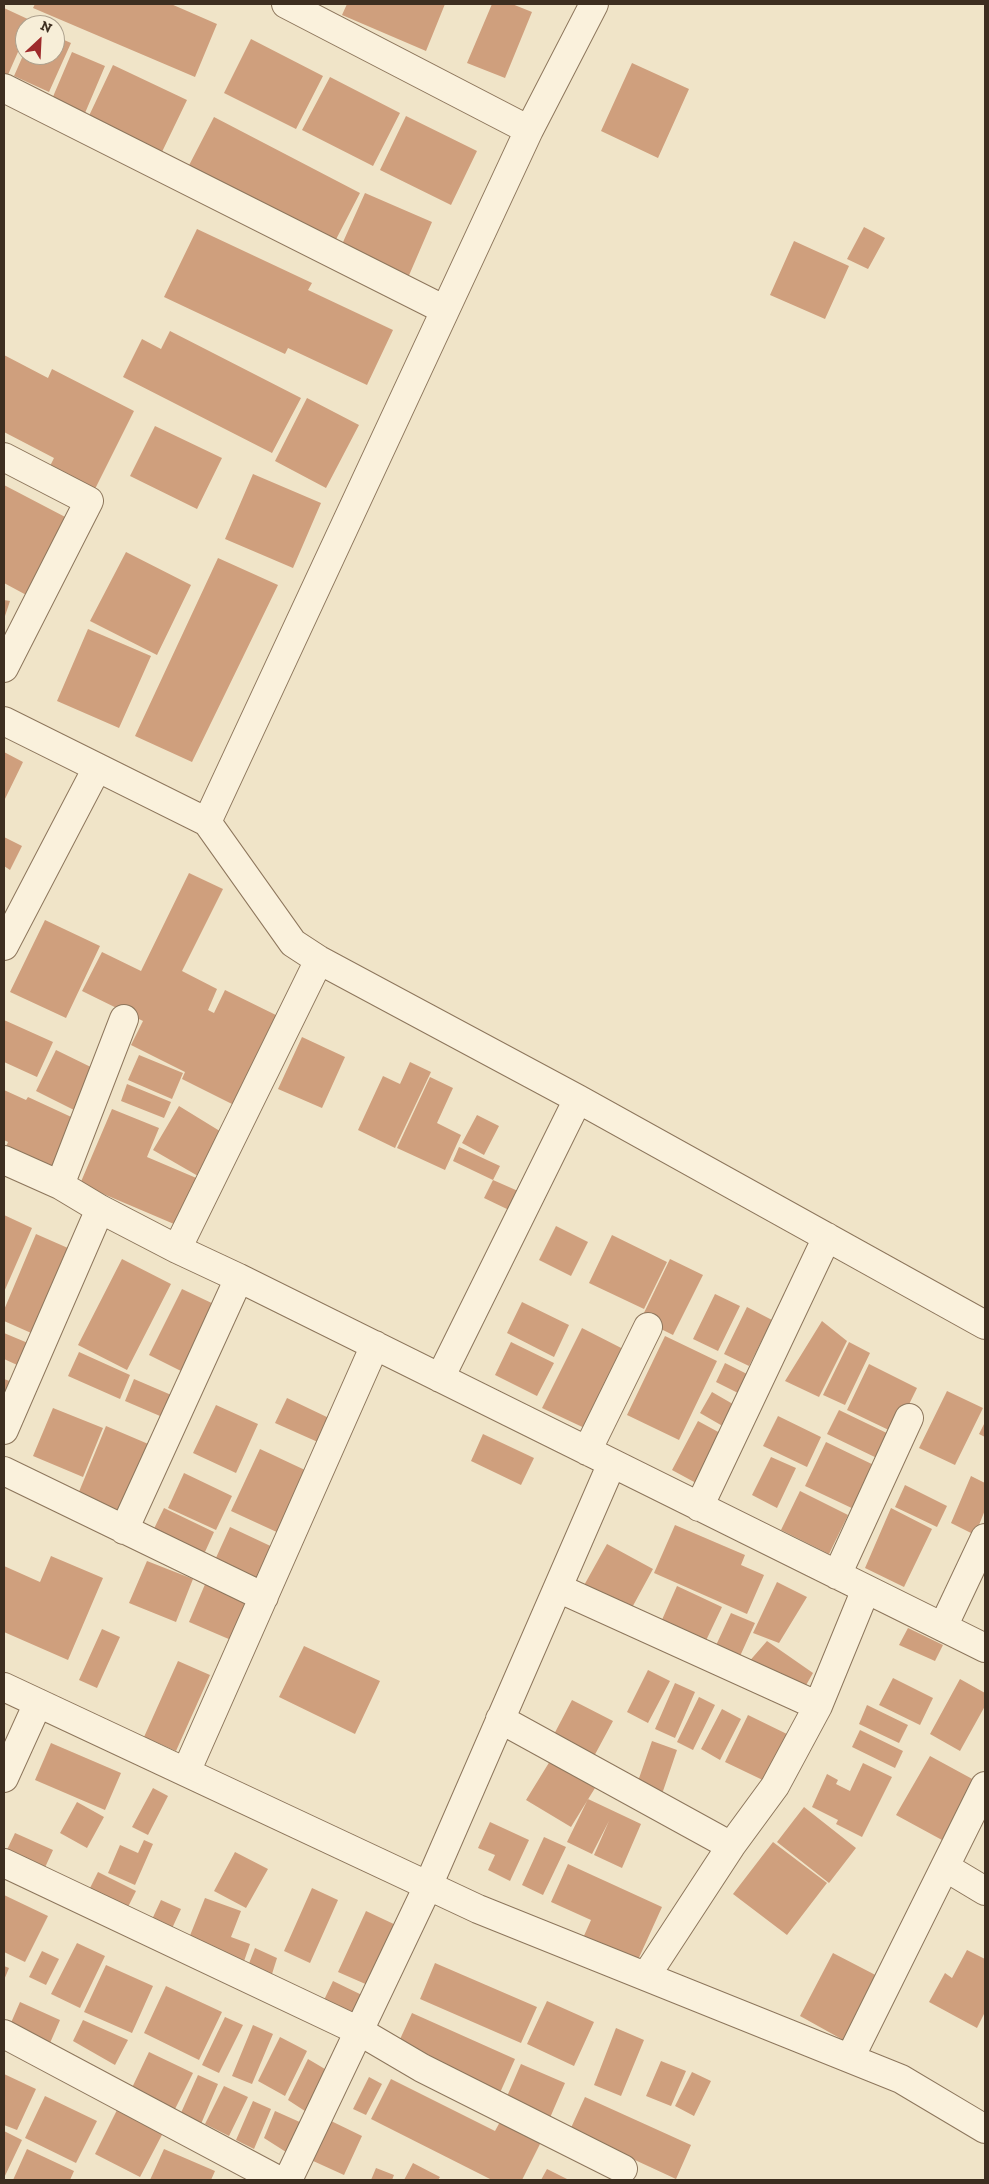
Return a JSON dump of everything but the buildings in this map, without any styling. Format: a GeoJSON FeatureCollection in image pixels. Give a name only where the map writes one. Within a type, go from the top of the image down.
{"type":"FeatureCollection","features":[{"type":"Feature","properties":{"kind":"street"},"geometry":{"type":"LineString","coordinates":[[286,4],[529,130]]}},
{"type":"Feature","properties":{"kind":"street"},"geometry":{"type":"LineString","coordinates":[[207,822],[529,130],[594,4]]}},
{"type":"Feature","properties":{"kind":"street"},"geometry":{"type":"LineString","coordinates":[[4,88],[445,310]]}},
{"type":"Feature","properties":{"kind":"street"},"geometry":{"type":"LineString","coordinates":[[4,457],[90,501],[4,668]]}},
{"type":"Feature","properties":{"kind":"street"},"geometry":{"type":"LineString","coordinates":[[4,722],[207,822],[293,942],[319,960],[578,1100],[985,1325]]}},
{"type":"Feature","properties":{"kind":"street"},"geometry":{"type":"LineString","coordinates":[[4,946],[96,768]]}},
{"type":"Feature","properties":{"kind":"street"},"geometry":{"type":"LineString","coordinates":[[177,1249],[319,960]]}},
{"type":"Feature","properties":{"kind":"street"},"geometry":{"type":"LineString","coordinates":[[60,1185],[124,1019]]}},
{"type":"Feature","properties":{"kind":"street"},"geometry":{"type":"LineString","coordinates":[[440,1378],[578,1100]]}},
{"type":"Feature","properties":{"kind":"street"},"geometry":{"type":"LineString","coordinates":[[4,1160],[60,1185],[100,1209],[177,1249],[985,1648]]}},
{"type":"Feature","properties":{"kind":"street"},"geometry":{"type":"LineString","coordinates":[[4,1430],[100,1209]]}},
{"type":"Feature","properties":{"kind":"street"},"geometry":{"type":"LineString","coordinates":[[699,1507],[827,1237]]}},
{"type":"Feature","properties":{"kind":"street"},"geometry":{"type":"LineString","coordinates":[[124,1530],[239,1278]]}},
{"type":"Feature","properties":{"kind":"street"},"geometry":{"type":"LineString","coordinates":[[587,1451],[648,1327]]}},
{"type":"Feature","properties":{"kind":"street"},"geometry":{"type":"LineString","coordinates":[[186,1772],[375,1346]]}},
{"type":"Feature","properties":{"kind":"street"},"geometry":{"type":"LineString","coordinates":[[837,1575],[908,1418]]}},
{"type":"Feature","properties":{"kind":"street"},"geometry":{"type":"LineString","coordinates":[[288,2180],[428,1886],[612,1463]]}},
{"type":"Feature","properties":{"kind":"street"},"geometry":{"type":"LineString","coordinates":[[4,1471],[264,1598]]}},
{"type":"Feature","properties":{"kind":"street"},"geometry":{"type":"LineString","coordinates":[[943,1628],[985,1538]]}},
{"type":"Feature","properties":{"kind":"street"},"geometry":{"type":"LineString","coordinates":[[558,1588],[818,1706]]}},
{"type":"Feature","properties":{"kind":"street"},"geometry":{"type":"LineString","coordinates":[[646,1976],[731,1846],[775,1786],[818,1706],[866,1589]]}},
{"type":"Feature","properties":{"kind":"street"},"geometry":{"type":"LineString","coordinates":[[4,1687],[478,1909],[901,2079],[985,2129]]}},
{"type":"Feature","properties":{"kind":"street"},"geometry":{"type":"LineString","coordinates":[[4,1778],[38,1702]]}},
{"type":"Feature","properties":{"kind":"street"},"geometry":{"type":"LineString","coordinates":[[500,1719],[731,1846]]}},
{"type":"Feature","properties":{"kind":"street"},"geometry":{"type":"LineString","coordinates":[[850,2058],[985,1786]]}},
{"type":"Feature","properties":{"kind":"street"},"geometry":{"type":"LineString","coordinates":[[4,1863],[360,2031],[422,2068],[623,2168]]}},
{"type":"Feature","properties":{"kind":"street"},"geometry":{"type":"LineString","coordinates":[[945,1867],[985,1891]]}},
{"type":"Feature","properties":{"kind":"street"},"geometry":{"type":"LineString","coordinates":[[4,2034],[278,2180]]}}]}
